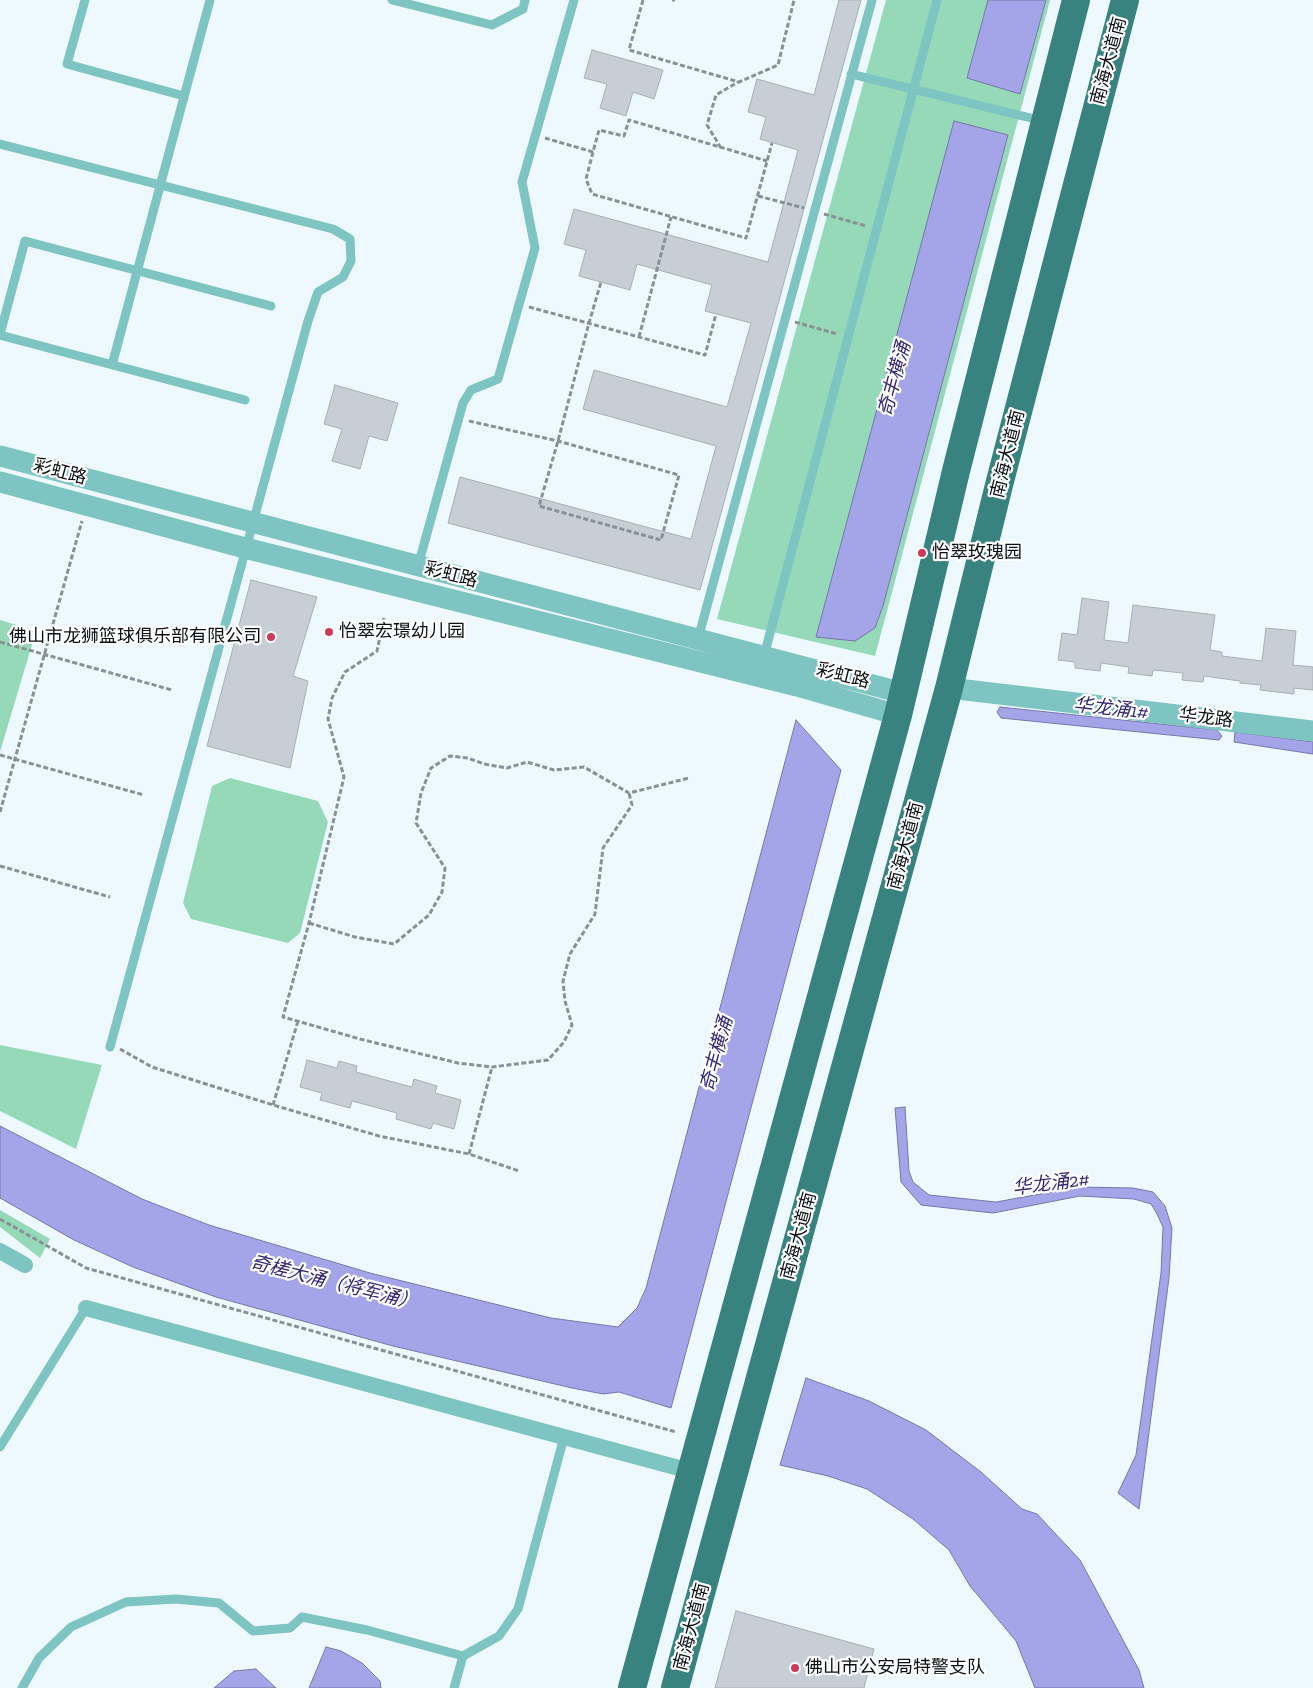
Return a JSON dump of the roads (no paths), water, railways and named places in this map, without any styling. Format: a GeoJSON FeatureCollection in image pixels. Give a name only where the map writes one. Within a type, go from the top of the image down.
{"type":"FeatureCollection","features":[{"type":"Feature","properties":{"kind":"highway"},"geometry":{"type":"LineString","coordinates":[[632,1688],[900,704],[956,471],[1076,0]]}},
{"type":"Feature","properties":{"kind":"highway","name":"南海大道南"},"geometry":{"type":"LineString","coordinates":[[675,1688],[949,688],[999,485],[1125,0]]}},
{"type":"Feature","properties":{"kind":"street","name":"彩虹路"},"geometry":{"type":"LineString","coordinates":[[0,456],[764,656],[799,676],[864,704],[900,704]]}},
{"type":"Feature","properties":{"kind":"street","name":"彩虹路"},"geometry":{"type":"LineString","coordinates":[[0,482],[245,548],[799,676],[869,682],[900,704]]}},
{"type":"Feature","properties":{"kind":"street","name":"华龙路"},"geometry":{"type":"LineString","coordinates":[[949,688],[1313,731]]}},
{"type":"Feature","properties":{"kind":"street"},"geometry":{"type":"LineString","coordinates":[[0,1251],[25,1265]]}},
{"type":"Feature","properties":{"kind":"street"},"geometry":{"type":"LineString","coordinates":[[86,1308],[690,1471]]}},
{"type":"Feature","properties":{"kind":"lane"},"geometry":{"type":"LineString","coordinates":[[85,0],[67,64],[184,96]]}},
{"type":"Feature","properties":{"kind":"lane"},"geometry":{"type":"LineString","coordinates":[[112,365],[210,0]]}},
{"type":"Feature","properties":{"kind":"lane"},"geometry":{"type":"LineString","coordinates":[[392,0],[492,26],[523,9],[525,0]]}},
{"type":"Feature","properties":{"kind":"lane"},"geometry":{"type":"LineString","coordinates":[[418,566],[463,403],[471,390],[498,379],[535,248],[522,182],[574,0]]}},
{"type":"Feature","properties":{"kind":"lane"},"geometry":{"type":"LineString","coordinates":[[698,639],[872,0]]}},
{"type":"Feature","properties":{"kind":"lane"},"geometry":{"type":"LineString","coordinates":[[764,656],[937,0]]}},
{"type":"Feature","properties":{"kind":"lane"},"geometry":{"type":"LineString","coordinates":[[851,74],[1045,121]]}},
{"type":"Feature","properties":{"kind":"lane"},"geometry":{"type":"LineString","coordinates":[[0,144],[333,229],[350,239],[351,261],[343,277],[318,292],[251,523],[110,1047]]}},
{"type":"Feature","properties":{"kind":"lane"},"geometry":{"type":"LineString","coordinates":[[245,400],[0,334],[25,241],[271,306]]}},
{"type":"Feature","properties":{"kind":"lane"},"geometry":{"type":"LineString","coordinates":[[0,1447],[86,1308]]}},
{"type":"Feature","properties":{"kind":"lane"},"geometry":{"type":"LineString","coordinates":[[22,1688],[39,1658],[71,1627],[126,1602],[176,1599],[219,1603],[253,1631],[290,1628],[302,1617],[367,1630],[463,1656],[499,1636],[518,1609],[564,1437]]}},
{"type":"Feature","properties":{"kind":"lane"},"geometry":{"type":"LineString","coordinates":[[454,1688],[463,1656]]}},
{"type":"Feature","properties":{"kind":"water"},"geometry":{"type":"Polygon","coordinates":[[[988,0],[1046,0],[1020,94],[967,78],[988,0]]]}},
{"type":"Feature","properties":{"kind":"water","name":"奇丰横涌"},"geometry":{"type":"Polygon","coordinates":[[[954,121],[1008,135],[883,606],[875,628],[855,641],[816,637],[954,121]]]}},
{"type":"Feature","properties":{"kind":"water"},"geometry":{"type":"Polygon","coordinates":[[[1000,707],[1217,730],[1222,736],[1219,740],[1001,718],[997,712],[1000,707]]]}},
{"type":"Feature","properties":{"kind":"water"},"geometry":{"type":"Polygon","coordinates":[[[796,720],[841,770],[671,1408],[619,1392],[603,1394],[572,1388],[393,1346],[216,1297],[133,1267],[74,1240],[0,1198],[0,1126],[142,1199],[209,1225],[370,1273],[551,1318],[618,1327],[637,1308],[646,1288],[796,720]]]}},
{"type":"Feature","properties":{"kind":"water"},"geometry":{"type":"Polygon","coordinates":[[[1235,732],[1313,742],[1313,754],[1234,742],[1235,732]]]}},
{"type":"Feature","properties":{"kind":"water"},"geometry":{"type":"Polygon","coordinates":[[[905,1107],[909,1171],[913,1182],[929,1195],[996,1202],[1079,1187],[1133,1188],[1153,1192],[1165,1206],[1172,1228],[1169,1278],[1139,1509],[1118,1493],[1136,1455],[1161,1273],[1163,1227],[1156,1212],[1151,1204],[1134,1199],[1080,1196],[993,1213],[921,1205],[901,1182],[895,1108],[905,1107]]]}},
{"type":"Feature","properties":{"kind":"water"},"geometry":{"type":"Polygon","coordinates":[[[806,1378],[869,1401],[926,1430],[981,1472],[1022,1509],[1037,1514],[1080,1560],[1139,1670],[1144,1688],[1035,1688],[1016,1641],[970,1586],[949,1550],[913,1519],[867,1489],[828,1476],[780,1465],[806,1378]]]}},
{"type":"Feature","properties":{"kind":"water"},"geometry":{"type":"Polygon","coordinates":[[[326,1647],[341,1651],[362,1663],[380,1681],[381,1688],[309,1688],[326,1647]]]}},
{"type":"Feature","properties":{"kind":"water"},"geometry":{"type":"Polygon","coordinates":[[[256,1669],[276,1688],[214,1688],[234,1671],[256,1669]]]}},
{"type":"Feature","properties":{"kind":"place","name":"怡翠玫瑰园"},"geometry":{"type":"Point","coordinates":[922,553]}},
{"type":"Feature","properties":{"kind":"place","name":"怡翠宏璟幼儿园"},"geometry":{"type":"Point","coordinates":[329,632]}},
{"type":"Feature","properties":{"kind":"place","name":"佛山市龙狮篮球俱乐部有限公司"},"geometry":{"type":"Point","coordinates":[271,637]}},
{"type":"Feature","properties":{"kind":"place","name":"佛山市公安局特警支队"},"geometry":{"type":"Point","coordinates":[795,1668]}},
{"type":"Feature","properties":{"kind":"water label","name":"华龙涌1#"},"geometry":{"type":"Point","coordinates":[1111,709]}},
{"type":"Feature","properties":{"kind":"water label","name":"华龙涌2#"},"geometry":{"type":"Point","coordinates":[1051,1184]}},
{"type":"Feature","properties":{"kind":"water label","name":"奇槎大涌（将军涌）"},"geometry":{"type":"Point","coordinates":[334,1283]}}]}
